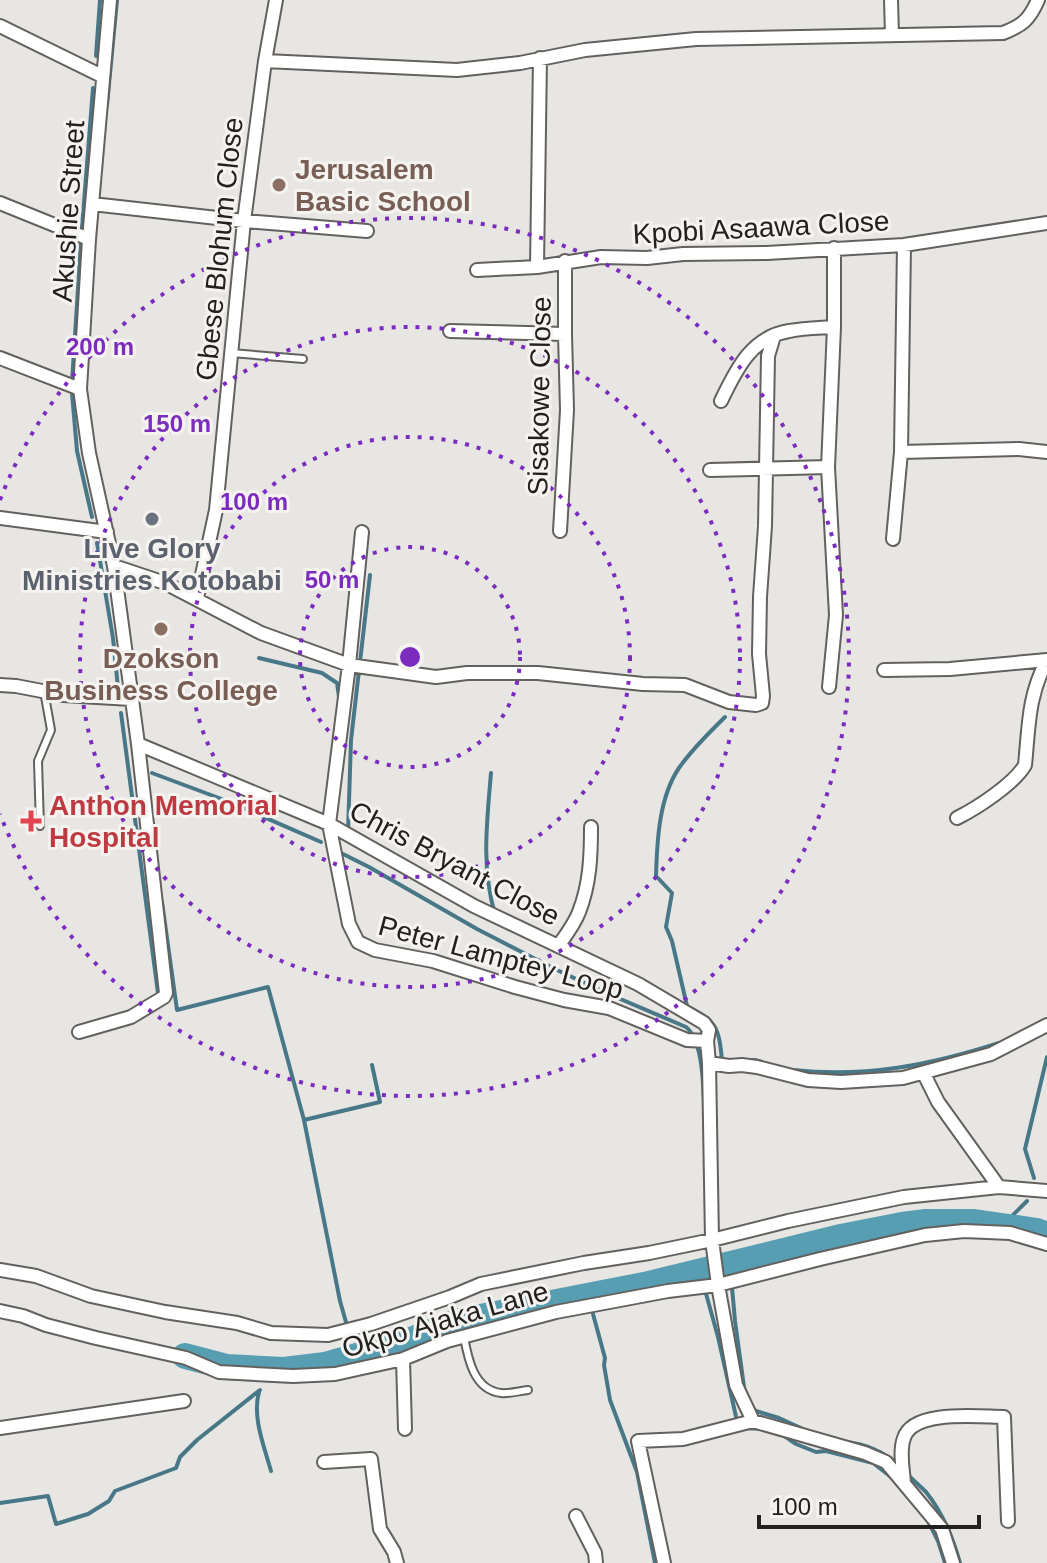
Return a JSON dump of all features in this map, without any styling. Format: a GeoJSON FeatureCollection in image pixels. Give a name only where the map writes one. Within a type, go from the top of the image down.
{"type":"FeatureCollection","features":[{"type":"Feature","properties":{"kind":"street","name":"Akushie Street"},"geometry":{"type":"LineString","coordinates":[[79,1032],[131,1017],[166,993],[114,566],[89,453],[80,389],[89,239],[110,0]]}},
{"type":"Feature","properties":{"kind":"street","name":"Gbese Blohum Close"},"geometry":{"type":"LineString","coordinates":[[197,598],[216,510],[244,221],[276,0]]}},
{"type":"Feature","properties":{"kind":"street"},"geometry":{"type":"LineString","coordinates":[[891,0],[892,35]]}},
{"type":"Feature","properties":{"kind":"street"},"geometry":{"type":"LineString","coordinates":[[265,61],[457,70],[585,50],[696,39],[1003,33],[1021,26],[1032,14],[1038,0]]}},
{"type":"Feature","properties":{"kind":"street"},"geometry":{"type":"LineString","coordinates":[[0,26],[102,76]]}},
{"type":"Feature","properties":{"kind":"street"},"geometry":{"type":"LineString","coordinates":[[537,267],[540,58]]}},
{"type":"Feature","properties":{"kind":"street"},"geometry":{"type":"LineString","coordinates":[[0,203],[89,239]]}},
{"type":"Feature","properties":{"kind":"street"},"geometry":{"type":"LineString","coordinates":[[92,204],[367,231]]}},
{"type":"Feature","properties":{"kind":"street","name":"Kpobi Asaawa Close"},"geometry":{"type":"LineString","coordinates":[[477,270],[537,267],[601,257],[647,258],[904,245],[1047,223]]}},
{"type":"Feature","properties":{"kind":"street"},"geometry":{"type":"LineString","coordinates":[[893,539],[901,452],[904,245]]}},
{"type":"Feature","properties":{"kind":"street"},"geometry":{"type":"LineString","coordinates":[[829,687],[836,615],[828,467],[834,248]]}},
{"type":"Feature","properties":{"kind":"street","name":"Sisakowe Close"},"geometry":{"type":"LineString","coordinates":[[560,531],[567,410],[565,261]]}},
{"type":"Feature","properties":{"kind":"street"},"geometry":{"type":"LineString","coordinates":[[721,401],[749,351],[763,340],[788,331],[834,327]]}},
{"type":"Feature","properties":{"kind":"street"},"geometry":{"type":"LineString","coordinates":[[450,331],[565,334]]}},
{"type":"Feature","properties":{"kind":"street"},"geometry":{"type":"LineString","coordinates":[[114,566],[165,583],[261,633],[349,665],[436,677],[467,673],[538,673],[643,684],[685,685],[729,702],[762,703],[759,654],[768,356],[774,336]]}},
{"type":"Feature","properties":{"kind":"street"},"geometry":{"type":"LineString","coordinates":[[0,358],[80,389]]}},
{"type":"Feature","properties":{"kind":"street"},"geometry":{"type":"LineString","coordinates":[[901,452],[1019,449],[1047,452]]}},
{"type":"Feature","properties":{"kind":"street"},"geometry":{"type":"LineString","coordinates":[[710,470],[828,467]]}},
{"type":"Feature","properties":{"kind":"street"},"geometry":{"type":"LineString","coordinates":[[0,518],[107,532]]}},
{"type":"Feature","properties":{"kind":"street","name":"Peter Lamptey Loop"},"geometry":{"type":"LineString","coordinates":[[362,532],[329,824],[349,924],[358,942],[375,950],[433,961],[564,1000],[609,1008],[687,1040],[707,1041]]}},
{"type":"Feature","properties":{"kind":"street"},"geometry":{"type":"LineString","coordinates":[[884,670],[950,669],[1047,660]]}},
{"type":"Feature","properties":{"kind":"street"},"geometry":{"type":"LineString","coordinates":[[957,818],[1019,775],[1025,765],[1032,698],[1047,660]]}},
{"type":"Feature","properties":{"kind":"street"},"geometry":{"type":"LineString","coordinates":[[0,685],[63,695],[131,699]]}},
{"type":"Feature","properties":{"kind":"street","name":"Chris Bryant Close"},"geometry":{"type":"LineString","coordinates":[[138,744],[329,824],[474,906],[638,984],[704,1023],[709,1030],[707,1041]]}},
{"type":"Feature","properties":{"kind":"street"},"geometry":{"type":"LineString","coordinates":[[559,945],[578,915],[587,887],[591,827]]}},
{"type":"Feature","properties":{"kind":"street"},"geometry":{"type":"LineString","coordinates":[[709,1063],[757,1067],[808,1080],[903,1078],[991,1054],[1047,1025]]}},
{"type":"Feature","properties":{"kind":"street"},"geometry":{"type":"LineString","coordinates":[[707,1041],[712,1240],[736,1385],[753,1421]]}},
{"type":"Feature","properties":{"kind":"street"},"geometry":{"type":"LineString","coordinates":[[924,1074],[938,1102],[999,1187]]}},
{"type":"Feature","properties":{"kind":"street"},"geometry":{"type":"LineString","coordinates":[[0,1270],[36,1276],[91,1296],[165,1312],[237,1323],[271,1333],[328,1335],[371,1324],[481,1284],[649,1253],[904,1197],[999,1187],[1047,1191]]}},
{"type":"Feature","properties":{"kind":"street","name":"Okpo Ajaka Lane"},"geometry":{"type":"LineString","coordinates":[[0,1311],[96,1338],[186,1358],[219,1372],[293,1376],[335,1374],[403,1359],[447,1341],[569,1309],[718,1285],[925,1235],[964,1231],[1010,1233],[1047,1244]]}},
{"type":"Feature","properties":{"kind":"street"},"geometry":{"type":"LineString","coordinates":[[403,1359],[405,1429]]}},
{"type":"Feature","properties":{"kind":"street"},"geometry":{"type":"LineString","coordinates":[[0,1428],[184,1401]]}},
{"type":"Feature","properties":{"kind":"street"},"geometry":{"type":"LineString","coordinates":[[904,1483],[904,1437],[912,1427],[943,1417],[1004,1417],[1008,1521]]}},
{"type":"Feature","properties":{"kind":"street"},"geometry":{"type":"LineString","coordinates":[[664,1563],[638,1441],[683,1439],[753,1421],[865,1453],[886,1462],[942,1529],[953,1563]]}},
{"type":"Feature","properties":{"kind":"street"},"geometry":{"type":"LineString","coordinates":[[324,1462],[371,1459],[380,1529],[397,1563]]}},
{"type":"Feature","properties":{"kind":"street"},"geometry":{"type":"LineString","coordinates":[[576,1516],[595,1553],[596,1563]]}},
{"type":"Feature","properties":{"kind":"lane"},"geometry":{"type":"LineString","coordinates":[[231,353],[303,359]]}},
{"type":"Feature","properties":{"kind":"lane"},"geometry":{"type":"LineString","coordinates":[[40,826],[38,761],[51,730],[44,691]]}},
{"type":"Feature","properties":{"kind":"lane"},"geometry":{"type":"LineString","coordinates":[[464,1337],[474,1374],[486,1389],[502,1393],[528,1390]]}},
{"type":"Feature","properties":{"kind":"waterway"},"geometry":{"type":"LineString","coordinates":[[96,56],[100,0]]}},
{"type":"Feature","properties":{"kind":"waterway"},"geometry":{"type":"LineString","coordinates":[[107,105],[117,0]]}},
{"type":"Feature","properties":{"kind":"waterway"},"geometry":{"type":"LineString","coordinates":[[82,228],[93,88]]}},
{"type":"Feature","properties":{"kind":"waterway"},"geometry":{"type":"LineString","coordinates":[[72,382],[81,242]]}},
{"type":"Feature","properties":{"kind":"waterway"},"geometry":{"type":"LineString","coordinates":[[72,393],[77,451],[92,517]]}},
{"type":"Feature","properties":{"kind":"waterway"},"geometry":{"type":"LineString","coordinates":[[97,543],[118,688]]}},
{"type":"Feature","properties":{"kind":"waterway"},"geometry":{"type":"LineString","coordinates":[[348,832],[351,740],[370,575]]}},
{"type":"Feature","properties":{"kind":"waterway"},"geometry":{"type":"LineString","coordinates":[[259,658],[322,673],[337,683],[339,697]]}},
{"type":"Feature","properties":{"kind":"waterway"},"geometry":{"type":"LineString","coordinates":[[121,713],[158,993]]}},
{"type":"Feature","properties":{"kind":"waterway"},"geometry":{"type":"LineString","coordinates":[[687,1006],[666,927],[672,893],[656,876],[658,834],[672,780],[689,754],[725,717]]}},
{"type":"Feature","properties":{"kind":"waterway"},"geometry":{"type":"LineString","coordinates":[[152,773],[227,801],[321,842]]}},
{"type":"Feature","properties":{"kind":"waterway"},"geometry":{"type":"LineString","coordinates":[[491,773],[487,862],[495,914]]}},
{"type":"Feature","properties":{"kind":"waterway"},"geometry":{"type":"LineString","coordinates":[[339,852],[557,970],[686,1027],[698,1051],[704,1100]]}},
{"type":"Feature","properties":{"kind":"waterway"},"geometry":{"type":"LineString","coordinates":[[162,902],[177,1010],[268,987],[304,1120]]}},
{"type":"Feature","properties":{"kind":"waterway"},"geometry":{"type":"LineString","coordinates":[[684,1005],[703,1015],[714,1026],[722,1061]]}},
{"type":"Feature","properties":{"kind":"waterway"},"geometry":{"type":"LineString","coordinates":[[793,1070],[846,1072],[898,1068],[999,1043]]}},
{"type":"Feature","properties":{"kind":"waterway"},"geometry":{"type":"LineString","coordinates":[[1034,1178],[1025,1149],[1047,1057]]}},
{"type":"Feature","properties":{"kind":"waterway"},"geometry":{"type":"LineString","coordinates":[[739,1060],[762,1062]]}},
{"type":"Feature","properties":{"kind":"waterway"},"geometry":{"type":"LineString","coordinates":[[346,1322],[304,1120],[380,1102],[372,1065]]}},
{"type":"Feature","properties":{"kind":"waterway"},"geometry":{"type":"LineString","coordinates":[[1003,1225],[1027,1201]]}},
{"type":"Feature","properties":{"kind":"waterway"},"geometry":{"type":"LineString","coordinates":[[185,1356],[227,1367],[284,1370],[325,1365],[406,1342],[455,1322],[649,1284],[902,1225],[974,1222],[1047,1235]]}},
{"type":"Feature","properties":{"kind":"waterway"},"geometry":{"type":"LineString","coordinates":[[720,1270],[731,1276],[745,1394]]}},
{"type":"Feature","properties":{"kind":"waterway"},"geometry":{"type":"LineString","coordinates":[[677,1278],[694,1284]]}},
{"type":"Feature","properties":{"kind":"waterway"},"geometry":{"type":"LineString","coordinates":[[705,1290],[737,1421]]}},
{"type":"Feature","properties":{"kind":"waterway"},"geometry":{"type":"LineString","coordinates":[[593,1314],[605,1358],[610,1400],[637,1472],[655,1563]]}},
{"type":"Feature","properties":{"kind":"waterway"},"geometry":{"type":"LineString","coordinates":[[0,1503],[48,1496],[56,1524],[88,1514],[109,1501],[115,1491],[176,1468],[180,1457],[197,1440],[260,1390]]}},
{"type":"Feature","properties":{"kind":"waterway"},"geometry":{"type":"LineString","coordinates":[[259,1392],[258,1421],[271,1471]]}},
{"type":"Feature","properties":{"kind":"waterway"},"geometry":{"type":"LineString","coordinates":[[752,1408],[803,1429]]}},
{"type":"Feature","properties":{"kind":"waterway"},"geometry":{"type":"LineString","coordinates":[[742,1428],[764,1429]]}},
{"type":"Feature","properties":{"kind":"waterway"},"geometry":{"type":"LineString","coordinates":[[783,1435],[816,1452],[826,1451],[873,1463],[895,1480]]}},
{"type":"Feature","properties":{"kind":"waterway"},"geometry":{"type":"LineString","coordinates":[[845,1442],[874,1449],[898,1465]]}},
{"type":"Feature","properties":{"kind":"waterway"},"geometry":{"type":"LineString","coordinates":[[907,1474],[938,1508],[960,1563]]}},
{"type":"Feature","properties":{"kind":"waterway"},"geometry":{"type":"LineString","coordinates":[[928,1521],[945,1563]]}},
{"type":"Feature","properties":{"kind":"place","name":"Jerusalem Basic School"},"geometry":{"type":"Point","coordinates":[279,185]}},
{"type":"Feature","properties":{"kind":"place","name":"Live Glory Ministries Kotobabi"},"geometry":{"type":"Point","coordinates":[152,519]}},
{"type":"Feature","properties":{"kind":"place","name":"Dzokson Business College"},"geometry":{"type":"Point","coordinates":[161,629]}},
{"type":"Feature","properties":{"kind":"place","name":"Anthon Memorial Hospital"},"geometry":{"type":"Point","coordinates":[31,821]}}]}
